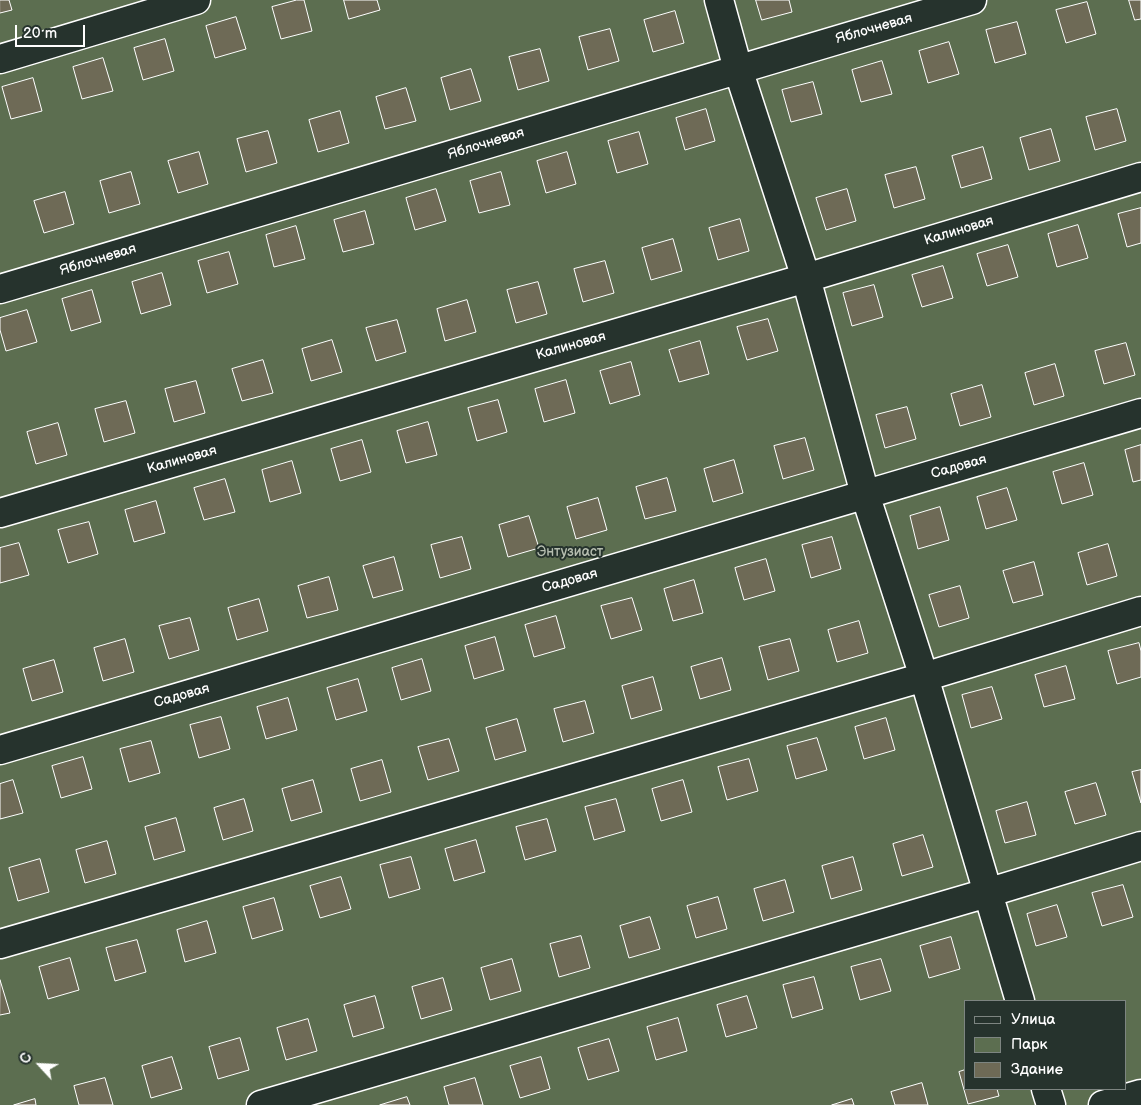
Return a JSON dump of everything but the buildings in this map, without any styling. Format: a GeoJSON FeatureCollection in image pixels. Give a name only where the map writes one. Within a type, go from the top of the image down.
{"type":"FeatureCollection","features":[{"type":"Feature","properties":{"kind":"street"},"geometry":{"type":"LineString","coordinates":[[0,59],[196,0]]}},
{"type":"Feature","properties":{"kind":"street"},"geometry":{"type":"LineString","coordinates":[[719,0],[738,69],[806,278],[866,494],[924,677],[1020,1000]]}},
{"type":"Feature","properties":{"kind":"street","name":"Яблочневая"},"geometry":{"type":"LineString","coordinates":[[0,289],[972,0]]}},
{"type":"Feature","properties":{"kind":"street","name":"Калиновая"},"geometry":{"type":"LineString","coordinates":[[0,513],[806,278],[1141,177]]}},
{"type":"Feature","properties":{"kind":"street","name":"Садовая"},"geometry":{"type":"LineString","coordinates":[[0,750],[1141,413]]}},
{"type":"Feature","properties":{"kind":"street"},"geometry":{"type":"LineString","coordinates":[[0,944],[924,677],[1141,611]]}},
{"type":"Feature","properties":{"kind":"street"},"geometry":{"type":"LineString","coordinates":[[261,1105],[987,893],[1141,846]]}},
{"type":"Feature","properties":{"kind":"street"},"geometry":{"type":"LineString","coordinates":[[1046,1090],[1051,1105]]}},
{"type":"Feature","properties":{"kind":"street"},"geometry":{"type":"LineString","coordinates":[[1103,1105],[1141,1094]]}},
{"type":"Feature","properties":{"kind":"green space","name":"Энтузиаст"},"geometry":{"type":"Polygon","coordinates":[[[0,0],[1141,0],[1141,1105],[0,1105],[0,0]]]}}]}
